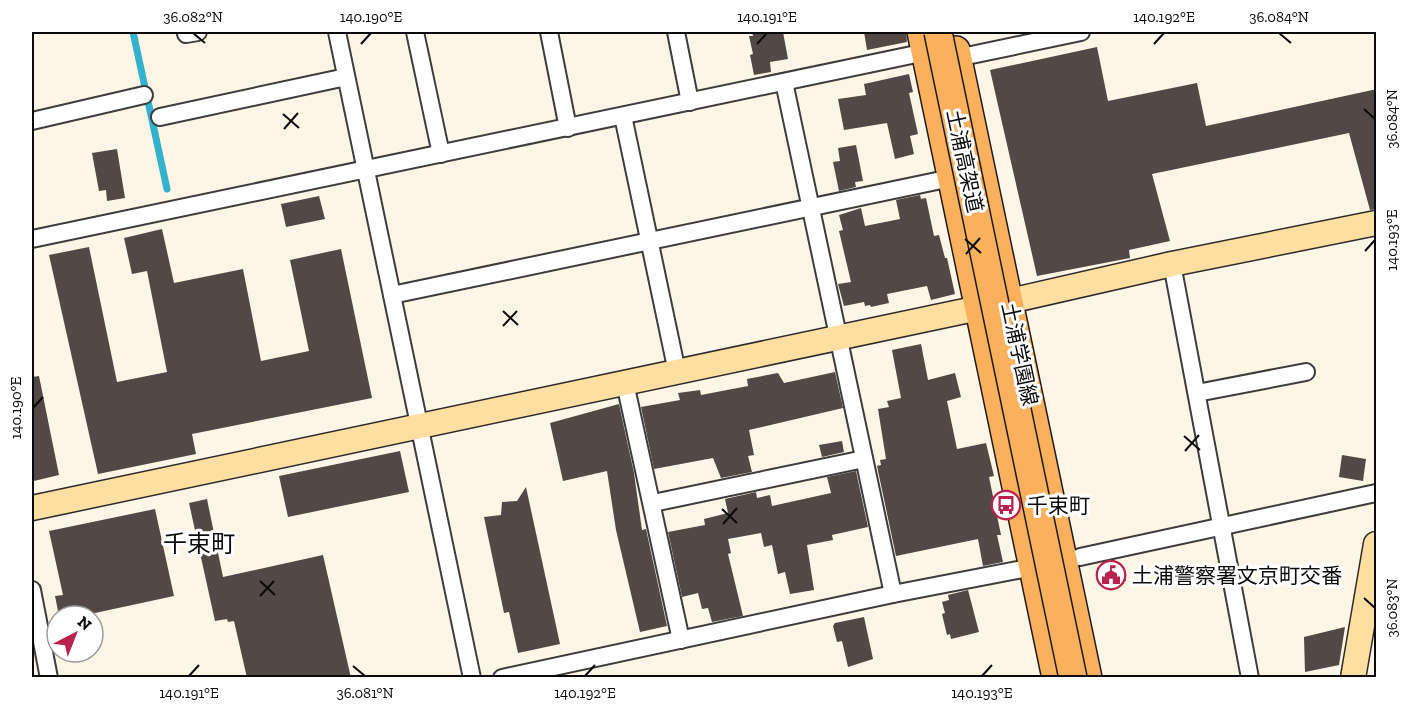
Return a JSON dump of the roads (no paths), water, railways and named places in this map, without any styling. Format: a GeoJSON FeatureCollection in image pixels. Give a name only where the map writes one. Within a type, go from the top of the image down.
{"type":"FeatureCollection","features":[{"type":"Feature","properties":{"kind":"main road","name":"土浦学園線"},"geometry":{"type":"LineString","coordinates":[[952,32],[1088,678]]}},
{"type":"Feature","properties":{"kind":"main road","name":"土浦学園線"},"geometry":{"type":"LineString","coordinates":[[928,38],[951,178],[1056,678]]}},
{"type":"Feature","properties":{"kind":"main road","name":"土浦高架道"},"geometry":{"type":"LineString","coordinates":[[928,38],[1073,678]]}},
{"type":"Feature","properties":{"kind":"street"},"geometry":{"type":"LineString","coordinates":[[337,32],[472,678]]}},
{"type":"Feature","properties":{"kind":"street"},"geometry":{"type":"LineString","coordinates":[[549,32],[568,128]]}},
{"type":"Feature","properties":{"kind":"street"},"geometry":{"type":"LineString","coordinates":[[676,32],[690,102]]}},
{"type":"Feature","properties":{"kind":"street"},"geometry":{"type":"LineString","coordinates":[[32,239],[784,82],[928,38],[957,58],[1081,32]]}},
{"type":"Feature","properties":{"kind":"street"},"geometry":{"type":"LineString","coordinates":[[416,33],[441,154]]}},
{"type":"Feature","properties":{"kind":"street"},"geometry":{"type":"LineString","coordinates":[[160,117],[346,77]]}},
{"type":"Feature","properties":{"kind":"street"},"geometry":{"type":"LineString","coordinates":[[784,82],[809,208],[894,594]]}},
{"type":"Feature","properties":{"kind":"street"},"geometry":{"type":"LineString","coordinates":[[32,121],[144,95]]}},
{"type":"Feature","properties":{"kind":"street"},"geometry":{"type":"LineString","coordinates":[[623,116],[677,372]]}},
{"type":"Feature","properties":{"kind":"street"},"geometry":{"type":"LineString","coordinates":[[392,295],[951,178]]}},
{"type":"Feature","properties":{"kind":"street"},"geometry":{"type":"LineString","coordinates":[[32,508],[979,308],[1172,264],[1377,223]]}},
{"type":"Feature","properties":{"kind":"street"},"geometry":{"type":"LineString","coordinates":[[1172,264],[1223,524],[1250,678]]}},
{"type":"Feature","properties":{"kind":"street"},"geometry":{"type":"LineString","coordinates":[[1197,393],[1306,372]]}},
{"type":"Feature","properties":{"kind":"street"},"geometry":{"type":"LineString","coordinates":[[626,383],[681,640]]}},
{"type":"Feature","properties":{"kind":"street"},"geometry":{"type":"LineString","coordinates":[[653,503],[864,459]]}},
{"type":"Feature","properties":{"kind":"street"},"geometry":{"type":"LineString","coordinates":[[1080,556],[1377,493]]}},
{"type":"Feature","properties":{"kind":"street"},"geometry":{"type":"LineString","coordinates":[[1353,678],[1377,543]]}},
{"type":"Feature","properties":{"kind":"street"},"geometry":{"type":"LineString","coordinates":[[502,678],[894,594],[1033,567]]}},
{"type":"Feature","properties":{"kind":"street"},"geometry":{"type":"LineString","coordinates":[[32,590],[49,678]]}},
{"type":"Feature","properties":{"kind":"waterway"},"geometry":{"type":"LineString","coordinates":[[133,32],[167,189]]}},
{"type":"Feature","properties":{"kind":"place","name":"千束町"},"geometry":{"type":"Point","coordinates":[1006,505]}},
{"type":"Feature","properties":{"kind":"place","name":"土浦警察署文京町交番"},"geometry":{"type":"Point","coordinates":[1111,575]}},
{"type":"Feature","properties":{"kind":"district","name":"千束町"},"geometry":{"type":"Point","coordinates":[199,543]}}]}
